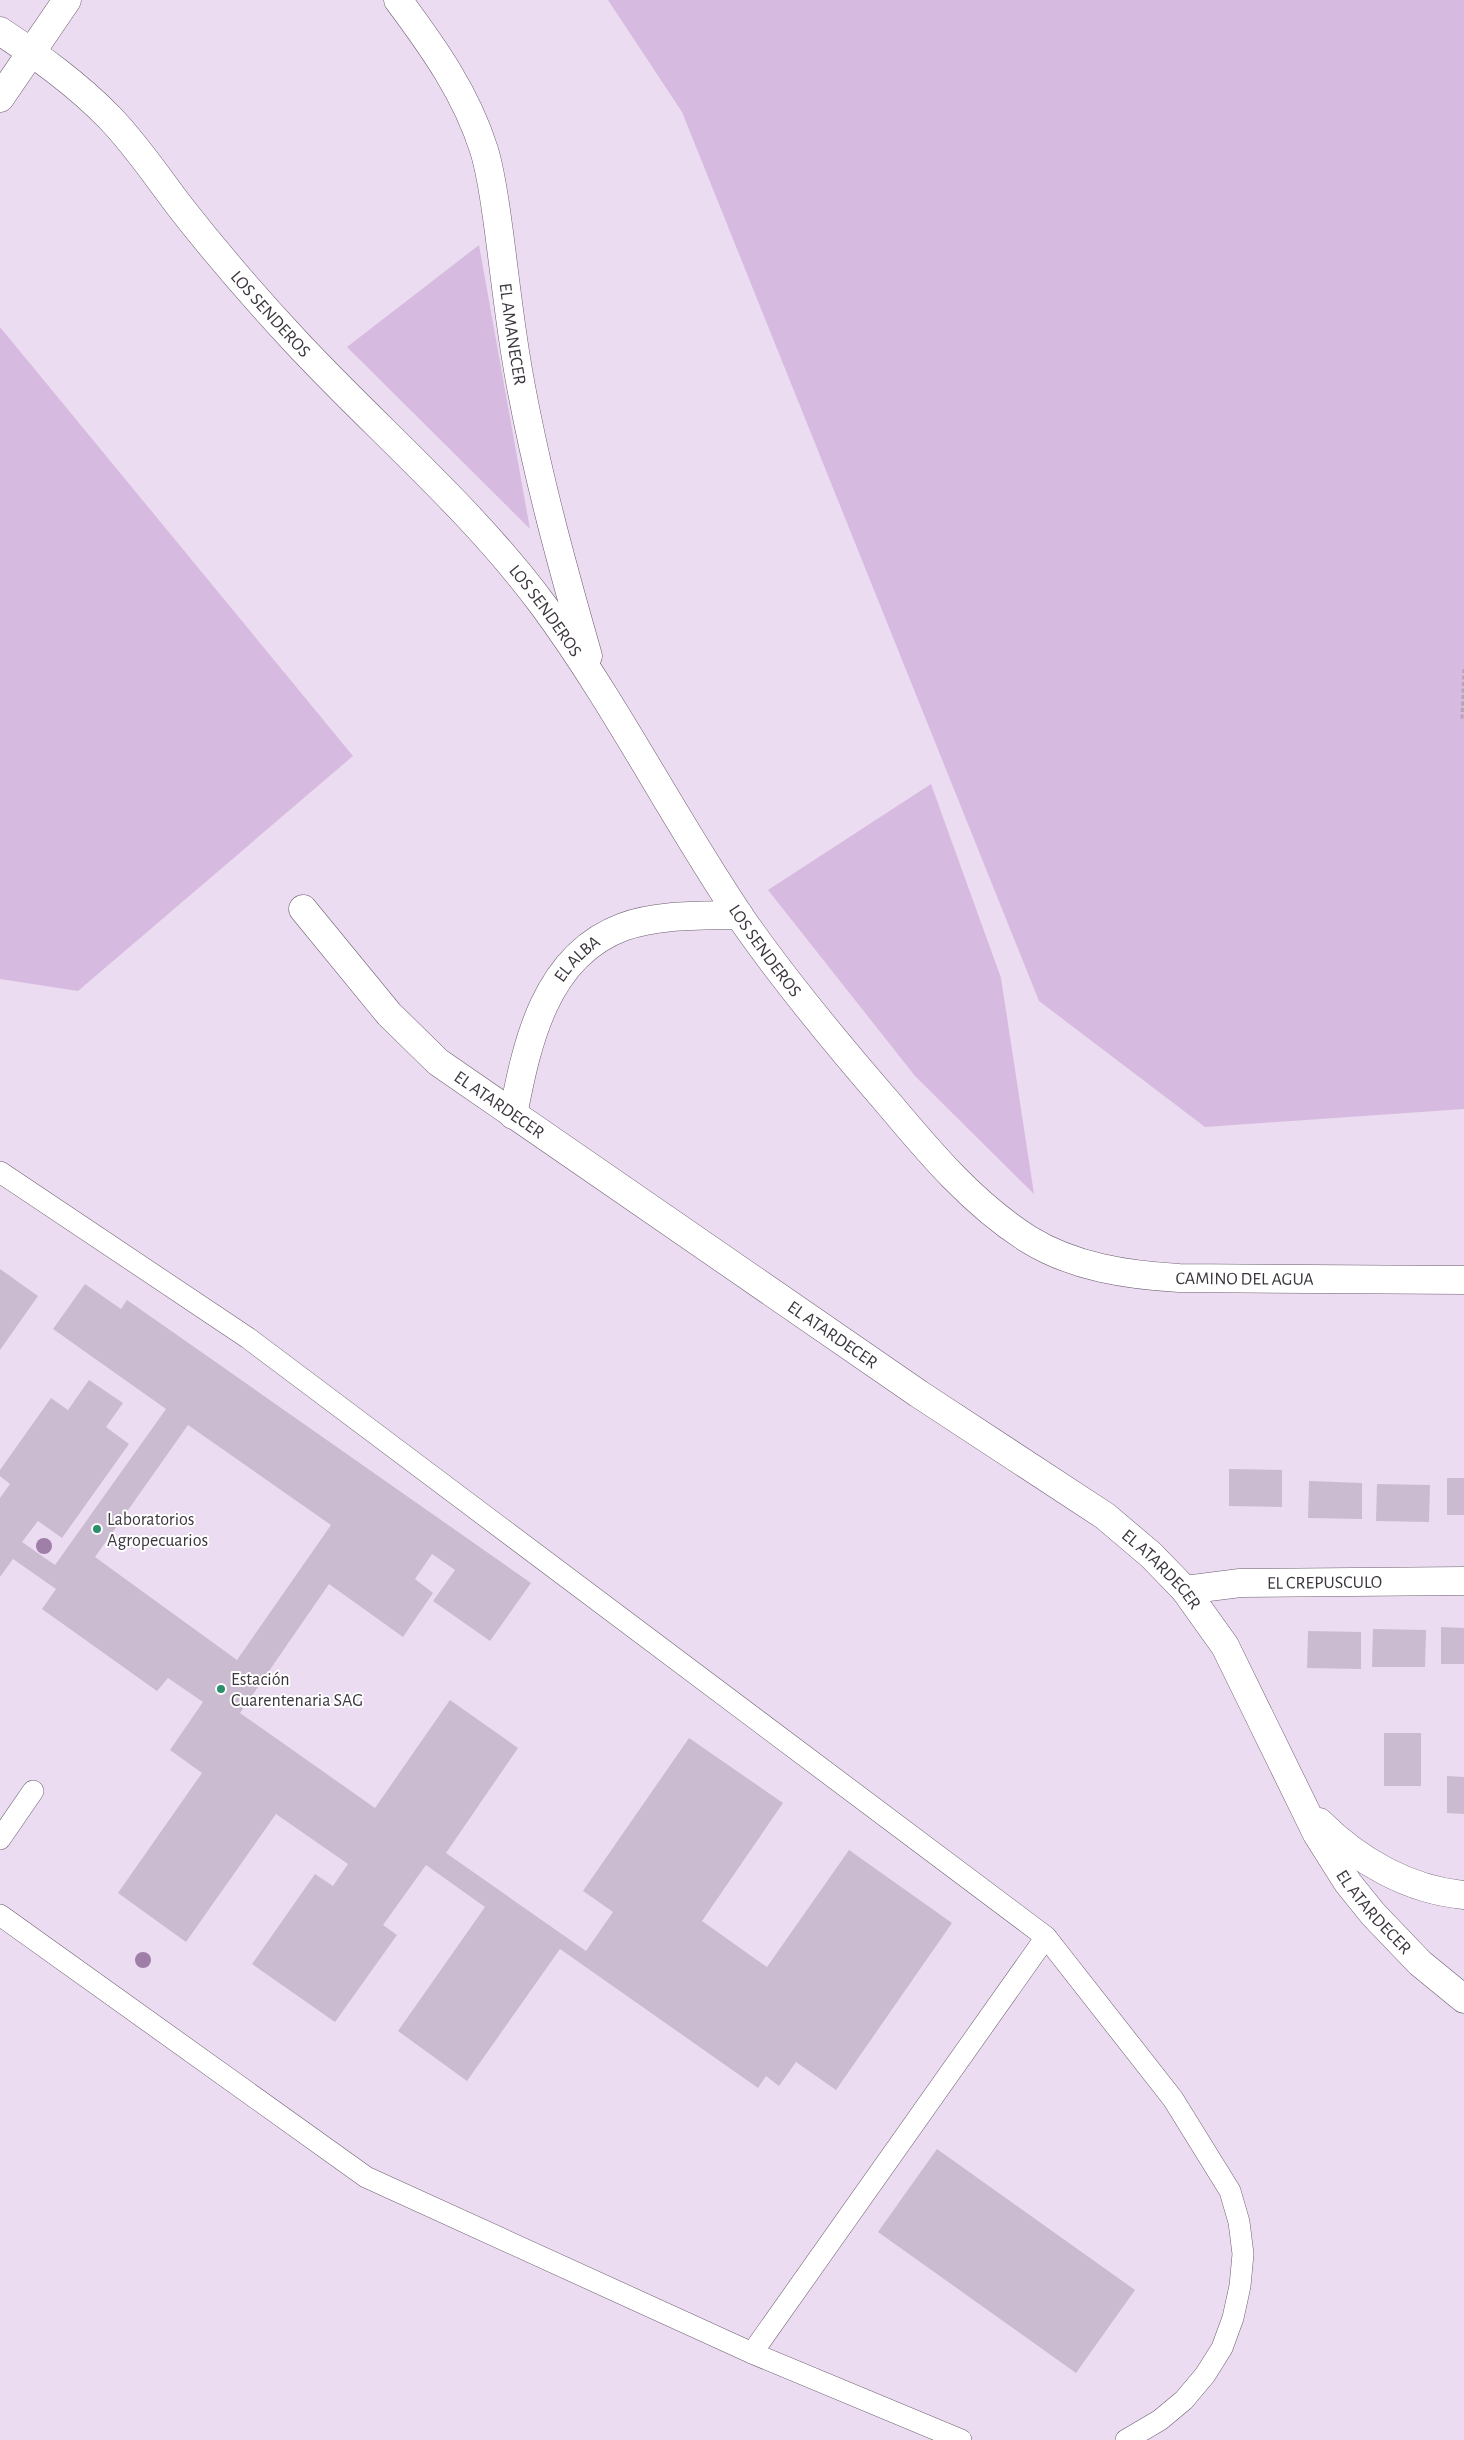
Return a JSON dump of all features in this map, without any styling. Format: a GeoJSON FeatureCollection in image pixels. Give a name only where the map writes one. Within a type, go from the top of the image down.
{"type":"FeatureCollection","features":[{"type":"Feature","properties":{"kind":"street"},"geometry":{"type":"LineString","coordinates":[[0,98],[67,0]]}},
{"type":"Feature","properties":{"kind":"street","name":"EL AMANECER"},"geometry":{"type":"LineString","coordinates":[[398,0],[433,48],[454,82],[472,118],[484,150],[492,184],[518,369],[535,462],[552,532],[596,684]]}},
{"type":"Feature","properties":{"kind":"street","name":"LOS SENDEROS"},"geometry":{"type":"LineString","coordinates":[[0,31],[65,77],[110,118],[131,141],[220,256],[289,334],[353,401],[407,452],[483,534],[541,603],[596,684],[739,915],[778,969],[842,1051],[915,1135],[999,1219],[1030,1241]]}},
{"type":"Feature","properties":{"kind":"street","name":"EL ATARDECER"},"geometry":{"type":"LineString","coordinates":[[303,909],[389,1014],[422,1049],[513,1115],[919,1394],[1105,1516],[1152,1555],[1185,1590],[1206,1617],[1240,1674],[1304,1807],[1332,1859],[1373,1914],[1420,1963],[1464,1999]]}},
{"type":"Feature","properties":{"kind":"street","name":"EL ALBA"},"geometry":{"type":"LineString","coordinates":[[513,1115],[525,1060],[540,1014],[554,985],[577,956],[606,934],[641,922],[696,916],[739,915]]}},
{"type":"Feature","properties":{"kind":"street","name":"CAMINO DEL AGUA"},"geometry":{"type":"LineString","coordinates":[[1030,1241],[1064,1257],[1100,1268],[1140,1276],[1179,1278],[1464,1280]]}},
{"type":"Feature","properties":{"kind":"street","name":"EL CREPUSCULO"},"geometry":{"type":"LineString","coordinates":[[1185,1590],[1240,1583],[1464,1580]]}},
{"type":"Feature","properties":{"kind":"street","name":"EL ATARDECER"},"geometry":{"type":"LineString","coordinates":[[1304,1807],[1343,1844],[1376,1867],[1424,1888],[1464,1895]]}},
{"type":"Feature","properties":{"kind":"lane"},"geometry":{"type":"LineString","coordinates":[[0,1172],[248,1338],[1046,1938],[1174,2099],[1230,2191],[1239,2222],[1242,2254],[1240,2286],[1233,2318],[1222,2348],[1205,2375],[1184,2400],[1160,2420],[1126,2440]]}},
{"type":"Feature","properties":{"kind":"lane"},"geometry":{"type":"LineString","coordinates":[[0,1839],[33,1791]]}},
{"type":"Feature","properties":{"kind":"lane"},"geometry":{"type":"LineString","coordinates":[[0,1915],[366,2178],[752,2354],[961,2440]]}},
{"type":"Feature","properties":{"kind":"lane"},"geometry":{"type":"LineString","coordinates":[[752,2354],[1046,1938]]}},
{"type":"Feature","properties":{"kind":"path"},"geometry":{"type":"LineString","coordinates":[[1464,669],[1462,719],[1464,720]]}},
{"type":"Feature","properties":{"kind":"shaded area"},"geometry":{"type":"Polygon","coordinates":[[[608,0],[1464,0],[1464,1109],[1205,1127],[1039,1001],[682,112],[608,0]]]}},
{"type":"Feature","properties":{"kind":"shaded area"},"geometry":{"type":"Polygon","coordinates":[[[479,245],[530,529],[347,347],[479,245]]]}},
{"type":"Feature","properties":{"kind":"shaded area"},"geometry":{"type":"Polygon","coordinates":[[[0,327],[353,756],[78,991],[0,979],[0,327]]]}},
{"type":"Feature","properties":{"kind":"shaded area"},"geometry":{"type":"Polygon","coordinates":[[[931,784],[1001,978],[1034,1194],[915,1076],[768,890],[931,784]]]}},
{"type":"Feature","properties":{"kind":"building"},"geometry":{"type":"Polygon","coordinates":[[[0,1269],[38,1296],[0,1350],[0,1269]]]}},
{"type":"Feature","properties":{"kind":"building","name":"Estación Cuarentenaria SAG"},"geometry":{"type":"Polygon","coordinates":[[[85,1284],[121,1309],[127,1300],[531,1583],[490,1641],[433,1601],[455,1570],[432,1554],[415,1579],[433,1593],[403,1637],[329,1584],[240,1713],[375,1808],[450,1700],[518,1748],[446,1853],[586,1951],[613,1912],[583,1891],[689,1738],[783,1803],[702,1921],[767,1967],[849,1850],[952,1923],[836,2090],[796,2062],[779,2086],[766,2076],[758,2088],[560,1949],[467,2081],[398,2031],[485,1907],[426,1865],[383,1925],[397,1935],[335,2022],[252,1964],[315,1874],[333,1886],[348,1864],[276,1814],[186,1942],[118,1893],[202,1773],[170,1750],[203,1702],[168,1678],[157,1691],[42,1609],[56,1589],[13,1559],[0,1577],[0,1498],[10,1484],[0,1476],[0,1470],[51,1398],[68,1410],[89,1380],[123,1403],[106,1427],[129,1444],[62,1538],[38,1521],[22,1542],[55,1565],[166,1409],[53,1329],[85,1284]],[[188,1425],[95,1557],[237,1660],[331,1525],[188,1425]]]}},
{"type":"Feature","properties":{"kind":"building"},"geometry":{"type":"Polygon","coordinates":[[[1229,1469],[1282,1470],[1282,1507],[1229,1506],[1229,1469]]]}},
{"type":"Feature","properties":{"kind":"building"},"geometry":{"type":"Polygon","coordinates":[[[1447,1478],[1464,1478],[1464,1515],[1447,1515],[1447,1478]]]}},
{"type":"Feature","properties":{"kind":"building"},"geometry":{"type":"Polygon","coordinates":[[[1309,1481],[1362,1483],[1362,1519],[1308,1518],[1309,1481]]]}},
{"type":"Feature","properties":{"kind":"building"},"geometry":{"type":"Polygon","coordinates":[[[1377,1484],[1430,1485],[1429,1522],[1376,1521],[1377,1484]]]}},
{"type":"Feature","properties":{"kind":"building"},"geometry":{"type":"Polygon","coordinates":[[[1441,1627],[1464,1628],[1464,1664],[1441,1664],[1441,1627]]]}},
{"type":"Feature","properties":{"kind":"building"},"geometry":{"type":"Polygon","coordinates":[[[1373,1629],[1426,1630],[1425,1667],[1372,1667],[1373,1629]]]}},
{"type":"Feature","properties":{"kind":"building"},"geometry":{"type":"Polygon","coordinates":[[[1308,1631],[1361,1632],[1361,1669],[1307,1668],[1308,1631]]]}},
{"type":"Feature","properties":{"kind":"building"},"geometry":{"type":"Polygon","coordinates":[[[1384,1733],[1421,1733],[1421,1786],[1384,1786],[1384,1733]]]}},
{"type":"Feature","properties":{"kind":"building"},"geometry":{"type":"Polygon","coordinates":[[[1447,1776],[1464,1777],[1464,1814],[1447,1813],[1447,1776]]]}},
{"type":"Feature","properties":{"kind":"building"},"geometry":{"type":"Polygon","coordinates":[[[937,2149],[1135,2290],[1076,2373],[878,2232],[937,2149]]]}},
{"type":"Feature","properties":{"kind":"place","name":"Laboratorios Agropecuarios"},"geometry":{"type":"Point","coordinates":[97,1529]}},
{"type":"Feature","properties":{"kind":"place","name":"Estación Cuarentenaria SAG"},"geometry":{"type":"Point","coordinates":[221,1689]}}]}
